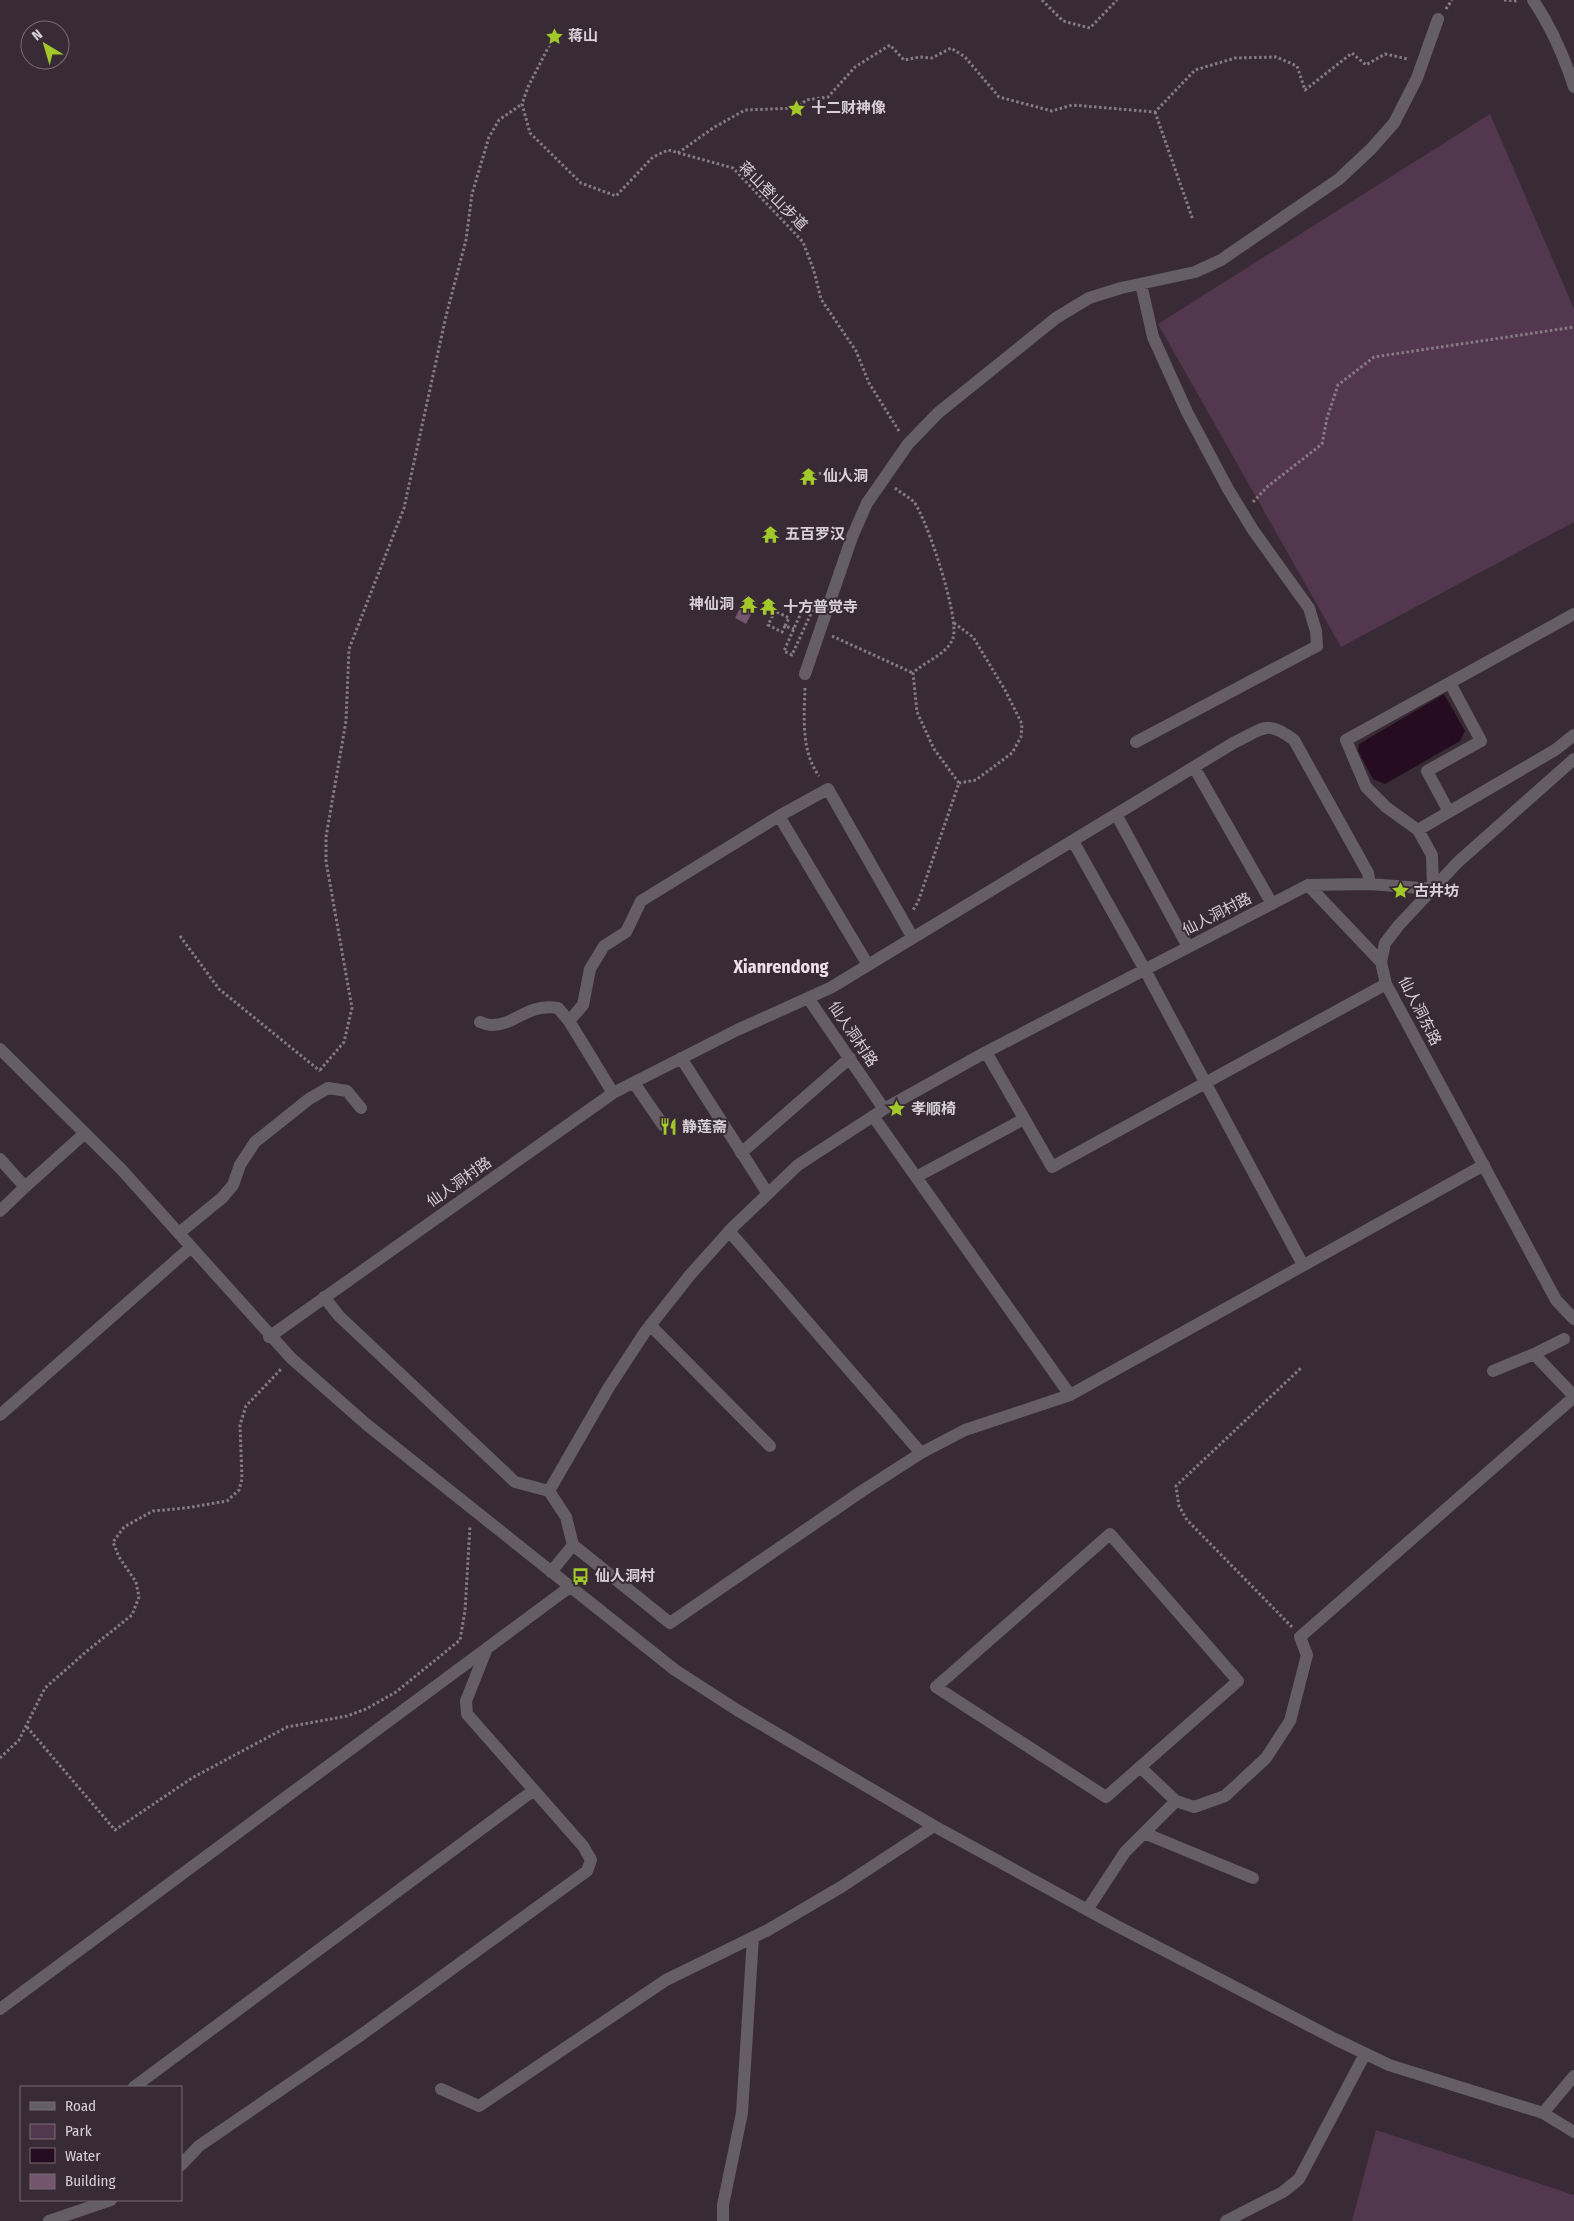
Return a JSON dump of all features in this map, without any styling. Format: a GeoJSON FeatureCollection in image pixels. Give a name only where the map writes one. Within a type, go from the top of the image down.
{"type":"FeatureCollection","features":[{"type":"Feature","properties":{"kind":"street"},"geometry":{"type":"LineString","coordinates":[[1533,0],[1567,64],[1574,86]]}},
{"type":"Feature","properties":{"kind":"street"},"geometry":{"type":"LineString","coordinates":[[805,674],[852,537],[867,503],[908,444],[938,413],[1056,318],[1089,298],[1195,272],[1221,260],[1339,179],[1371,149],[1394,123],[1417,78],[1438,19]]}},
{"type":"Feature","properties":{"kind":"street"},"geometry":{"type":"LineString","coordinates":[[1136,742],[1317,646],[1316,630],[1309,608],[1253,530],[1228,489],[1187,412],[1153,337],[1141,284]]}},
{"type":"Feature","properties":{"kind":"street"},"geometry":{"type":"LineString","coordinates":[[1433,889],[1432,855],[1418,830],[1386,807],[1366,787],[1346,740],[1574,614]]}},
{"type":"Feature","properties":{"kind":"street"},"geometry":{"type":"LineString","coordinates":[[1449,812],[1427,771],[1481,741],[1450,683]]}},
{"type":"Feature","properties":{"kind":"street"},"geometry":{"type":"LineString","coordinates":[[808,998],[832,987],[1235,742],[1269,726],[1279,729],[1294,740],[1368,873],[1370,884]]}},
{"type":"Feature","properties":{"kind":"street"},"geometry":{"type":"LineString","coordinates":[[1418,830],[1555,750],[1574,735]]}},
{"type":"Feature","properties":{"kind":"street"},"geometry":{"type":"LineString","coordinates":[[1380,962],[1385,942],[1458,862],[1574,759]]}},
{"type":"Feature","properties":{"kind":"street"},"geometry":{"type":"LineString","coordinates":[[1194,767],[1272,904]]}},
{"type":"Feature","properties":{"kind":"street"},"geometry":{"type":"LineString","coordinates":[[569,1020],[583,1005],[590,969],[604,946],[626,932],[641,901],[779,816],[828,789],[913,938]]}},
{"type":"Feature","properties":{"kind":"street"},"geometry":{"type":"LineString","coordinates":[[1116,814],[1188,947]]}},
{"type":"Feature","properties":{"kind":"street"},"geometry":{"type":"LineString","coordinates":[[779,816],[868,965]]}},
{"type":"Feature","properties":{"kind":"street"},"geometry":{"type":"LineString","coordinates":[[1073,840],[1303,1265]]}},
{"type":"Feature","properties":{"kind":"street"},"geometry":{"type":"LineString","coordinates":[[1308,885],[1370,884],[1433,889]]}},
{"type":"Feature","properties":{"kind":"street"},"geometry":{"type":"LineString","coordinates":[[1308,885],[1380,962]]}},
{"type":"Feature","properties":{"kind":"street","name":"仙人洞村路"},"geometry":{"type":"LineString","coordinates":[[270,1337],[613,1093],[808,998],[850,1058],[878,1112],[986,1052],[1308,885]]}},
{"type":"Feature","properties":{"kind":"street","name":"仙人洞东路"},"geometry":{"type":"LineString","coordinates":[[1380,962],[1386,984],[1556,1300],[1574,1319]]}},
{"type":"Feature","properties":{"kind":"street"},"geometry":{"type":"LineString","coordinates":[[986,1052],[1052,1167],[1386,984]]}},
{"type":"Feature","properties":{"kind":"street"},"geometry":{"type":"LineString","coordinates":[[480,1022],[491,1026],[510,1020],[526,1011],[546,1006],[558,1008],[569,1020],[613,1093]]}},
{"type":"Feature","properties":{"kind":"street"},"geometry":{"type":"LineString","coordinates":[[0,1049],[85,1133],[179,1233],[270,1337],[291,1358],[366,1424],[675,1670],[736,1710],[934,1826],[1087,1910],[1365,2054],[1389,2065],[1542,2113],[1574,2132]]}},
{"type":"Feature","properties":{"kind":"street"},"geometry":{"type":"LineString","coordinates":[[682,1058],[768,1194]]}},
{"type":"Feature","properties":{"kind":"street"},"geometry":{"type":"LineString","coordinates":[[742,1153],[850,1058]]}},
{"type":"Feature","properties":{"kind":"street"},"geometry":{"type":"LineString","coordinates":[[634,1083],[663,1125]]}},
{"type":"Feature","properties":{"kind":"street"},"geometry":{"type":"LineString","coordinates":[[179,1233],[222,1198],[233,1185],[240,1164],[255,1142],[309,1099],[328,1088],[347,1091],[360,1108]]}},
{"type":"Feature","properties":{"kind":"street"},"geometry":{"type":"LineString","coordinates":[[549,1491],[609,1387],[650,1325],[690,1275],[729,1232],[798,1165],[878,1112],[916,1178],[1070,1395]]}},
{"type":"Feature","properties":{"kind":"street"},"geometry":{"type":"LineString","coordinates":[[916,1178],[1024,1119]]}},
{"type":"Feature","properties":{"kind":"street"},"geometry":{"type":"LineString","coordinates":[[0,1211],[85,1133]]}},
{"type":"Feature","properties":{"kind":"street"},"geometry":{"type":"LineString","coordinates":[[0,1159],[26,1187]]}},
{"type":"Feature","properties":{"kind":"street"},"geometry":{"type":"LineString","coordinates":[[324,1297],[339,1316],[515,1482],[549,1491],[566,1517],[573,1545],[670,1623],[862,1491],[921,1453],[965,1430],[1070,1395],[1484,1166]]}},
{"type":"Feature","properties":{"kind":"street"},"geometry":{"type":"LineString","coordinates":[[729,1232],[921,1453]]}},
{"type":"Feature","properties":{"kind":"street"},"geometry":{"type":"LineString","coordinates":[[0,1415],[191,1247]]}},
{"type":"Feature","properties":{"kind":"street"},"geometry":{"type":"LineString","coordinates":[[650,1325],[770,1446]]}},
{"type":"Feature","properties":{"kind":"street"},"geometry":{"type":"LineString","coordinates":[[1493,1371],[1564,1339]]}},
{"type":"Feature","properties":{"kind":"street"},"geometry":{"type":"LineString","coordinates":[[1140,1767],[1176,1801],[1194,1808],[1225,1796],[1266,1758],[1290,1721],[1306,1655],[1300,1637],[1574,1396],[1534,1354]]}},
{"type":"Feature","properties":{"kind":"street"},"geometry":{"type":"LineString","coordinates":[[1110,1534],[1238,1681],[1140,1767],[1106,1797],[936,1687],[1110,1534]]}},
{"type":"Feature","properties":{"kind":"street"},"geometry":{"type":"LineString","coordinates":[[551,1572],[573,1545]]}},
{"type":"Feature","properties":{"kind":"street"},"geometry":{"type":"LineString","coordinates":[[0,2009],[571,1586]]}},
{"type":"Feature","properties":{"kind":"street"},"geometry":{"type":"LineString","coordinates":[[182,2164],[199,2146],[361,2036],[587,1871],[591,1860],[583,1846],[467,1714],[466,1701],[487,1648]]}},
{"type":"Feature","properties":{"kind":"street"},"geometry":{"type":"LineString","coordinates":[[135,2086],[534,1790]]}},
{"type":"Feature","properties":{"kind":"street"},"geometry":{"type":"LineString","coordinates":[[1087,1910],[1125,1852],[1176,1801]]}},
{"type":"Feature","properties":{"kind":"street"},"geometry":{"type":"LineString","coordinates":[[441,2089],[479,2106],[666,1980],[753,1937],[841,1887],[934,1826]]}},
{"type":"Feature","properties":{"kind":"street"},"geometry":{"type":"LineString","coordinates":[[1144,1833],[1254,1878]]}},
{"type":"Feature","properties":{"kind":"street"},"geometry":{"type":"LineString","coordinates":[[723,2221],[723,2205],[742,2113],[753,1937]]}},
{"type":"Feature","properties":{"kind":"street"},"geometry":{"type":"LineString","coordinates":[[1226,2221],[1283,2192],[1299,2179],[1365,2054]]}},
{"type":"Feature","properties":{"kind":"street"},"geometry":{"type":"LineString","coordinates":[[1542,2113],[1574,2076]]}},
{"type":"Feature","properties":{"kind":"street"},"geometry":{"type":"LineString","coordinates":[[50,2221],[108,2201]]}},
{"type":"Feature","properties":{"kind":"path"},"geometry":{"type":"LineString","coordinates":[[1042,0],[1063,21],[1090,28],[1117,0]]}},
{"type":"Feature","properties":{"kind":"path"},"geometry":{"type":"LineString","coordinates":[[320,1070],[344,1042],[352,1008],[326,861],[326,837],[346,721],[349,649],[404,508],[446,316],[466,240],[472,194],[489,137],[499,120],[522,104],[528,87],[554,36]]}},
{"type":"Feature","properties":{"kind":"path","name":"蒋山登山步道"},"geometry":{"type":"LineString","coordinates":[[678,153],[713,128],[745,110],[797,108],[806,100],[828,97],[855,67],[890,45],[904,60],[920,57],[932,58],[952,48],[966,57],[999,97],[1052,112],[1072,105],[1155,112]]}},
{"type":"Feature","properties":{"kind":"path"},"geometry":{"type":"LineString","coordinates":[[1193,220],[1155,112],[1195,70],[1235,58],[1276,57],[1297,66],[1305,90],[1352,53],[1366,65],[1385,54],[1423,62]]}},
{"type":"Feature","properties":{"kind":"path","name":"蒋山登山步道"},"geometry":{"type":"LineString","coordinates":[[522,104],[530,133],[580,183],[616,196],[653,157],[668,150],[733,168],[803,242],[814,271],[821,300],[856,351],[869,383],[908,444]]}},
{"type":"Feature","properties":{"kind":"path"},"geometry":{"type":"LineString","coordinates":[[1253,530],[1252,501],[1322,444],[1327,418],[1338,385],[1374,357],[1574,327]]}},
{"type":"Feature","properties":{"kind":"path"},"geometry":{"type":"LineString","coordinates":[[809,476],[826,472],[882,479],[914,502],[935,547],[954,623],[954,638],[946,650],[913,673]]}},
{"type":"Feature","properties":{"kind":"path"},"geometry":{"type":"LineString","coordinates":[[804,606],[813,610],[792,655],[784,651],[794,630],[804,606]]}},
{"type":"Feature","properties":{"kind":"path"},"geometry":{"type":"LineString","coordinates":[[775,611],[789,618],[785,626],[782,632],[768,625],[775,611]]}},
{"type":"Feature","properties":{"kind":"path"},"geometry":{"type":"LineString","coordinates":[[954,623],[973,637],[1005,690],[1022,724],[1021,737],[1012,753],[976,780],[959,783]]}},
{"type":"Feature","properties":{"kind":"path"},"geometry":{"type":"LineString","coordinates":[[785,626],[794,630]]}},
{"type":"Feature","properties":{"kind":"path"},"geometry":{"type":"LineString","coordinates":[[820,630],[913,673]]}},
{"type":"Feature","properties":{"kind":"path"},"geometry":{"type":"LineString","coordinates":[[913,673],[917,712],[934,749],[959,783]]}},
{"type":"Feature","properties":{"kind":"path"},"geometry":{"type":"LineString","coordinates":[[805,674],[804,733],[814,769],[828,789]]}},
{"type":"Feature","properties":{"kind":"path"},"geometry":{"type":"LineString","coordinates":[[905,924],[918,902],[959,783]]}},
{"type":"Feature","properties":{"kind":"path"},"geometry":{"type":"LineString","coordinates":[[180,936],[219,988],[320,1070],[328,1088]]}},
{"type":"Feature","properties":{"kind":"path"},"geometry":{"type":"LineString","coordinates":[[0,1758],[19,1740],[45,1688],[132,1615],[139,1597],[136,1582],[119,1557],[113,1542],[124,1527],[153,1511],[227,1501],[239,1490],[242,1479],[240,1425],[246,1406],[291,1358]]}},
{"type":"Feature","properties":{"kind":"path"},"geometry":{"type":"LineString","coordinates":[[1300,1637],[1187,1520],[1179,1506],[1176,1486],[1301,1368]]}},
{"type":"Feature","properties":{"kind":"path"},"geometry":{"type":"LineString","coordinates":[[27,1727],[115,1830],[192,1778],[287,1727],[347,1716],[366,1709],[396,1692],[460,1640],[465,1611],[467,1540],[472,1509]]}},
{"type":"Feature","properties":{"kind":"green space"},"geometry":{"type":"Polygon","coordinates":[[[1490,114],[1574,309],[1574,522],[1341,647],[1158,324],[1490,114]]]}},
{"type":"Feature","properties":{"kind":"green space"},"geometry":{"type":"Polygon","coordinates":[[[1376,2130],[1574,2195],[1574,2221],[1352,2221],[1376,2130]]]}},
{"type":"Feature","properties":{"kind":"water"},"geometry":{"type":"Polygon","coordinates":[[[1444,694],[1465,731],[1460,741],[1385,784],[1373,779],[1358,751],[1359,744],[1444,694]]]}},
{"type":"Feature","properties":{"kind":"building"},"geometry":{"type":"Polygon","coordinates":[[[746,595],[758,601],[746,624],[735,618],[746,595]]]}},
{"type":"Feature","properties":{"kind":"place","name":"蒋山"},"geometry":{"type":"Point","coordinates":[554,36]}},
{"type":"Feature","properties":{"kind":"place","name":"十二财神像"},"geometry":{"type":"Point","coordinates":[797,108]}},
{"type":"Feature","properties":{"kind":"place","name":"仙人洞"},"geometry":{"type":"Point","coordinates":[809,476]}},
{"type":"Feature","properties":{"kind":"place","name":"五百罗汉"},"geometry":{"type":"Point","coordinates":[771,534]}},
{"type":"Feature","properties":{"kind":"place","name":"神仙洞"},"geometry":{"type":"Point","coordinates":[748,604]}},
{"type":"Feature","properties":{"kind":"place","name":"十方普觉寺"},"geometry":{"type":"Point","coordinates":[769,607]}},
{"type":"Feature","properties":{"kind":"place","name":"古井坊"},"geometry":{"type":"Point","coordinates":[1400,891]}},
{"type":"Feature","properties":{"kind":"place","name":"孝顺椅"},"geometry":{"type":"Point","coordinates":[897,1109]}},
{"type":"Feature","properties":{"kind":"place","name":"静莲斋"},"geometry":{"type":"Point","coordinates":[668,1127]}},
{"type":"Feature","properties":{"kind":"place","name":"仙人洞村"},"geometry":{"type":"Point","coordinates":[581,1576]}},
{"type":"Feature","properties":{"kind":"district","name":"Xianrendong"},"geometry":{"type":"Point","coordinates":[781,967]}}]}
